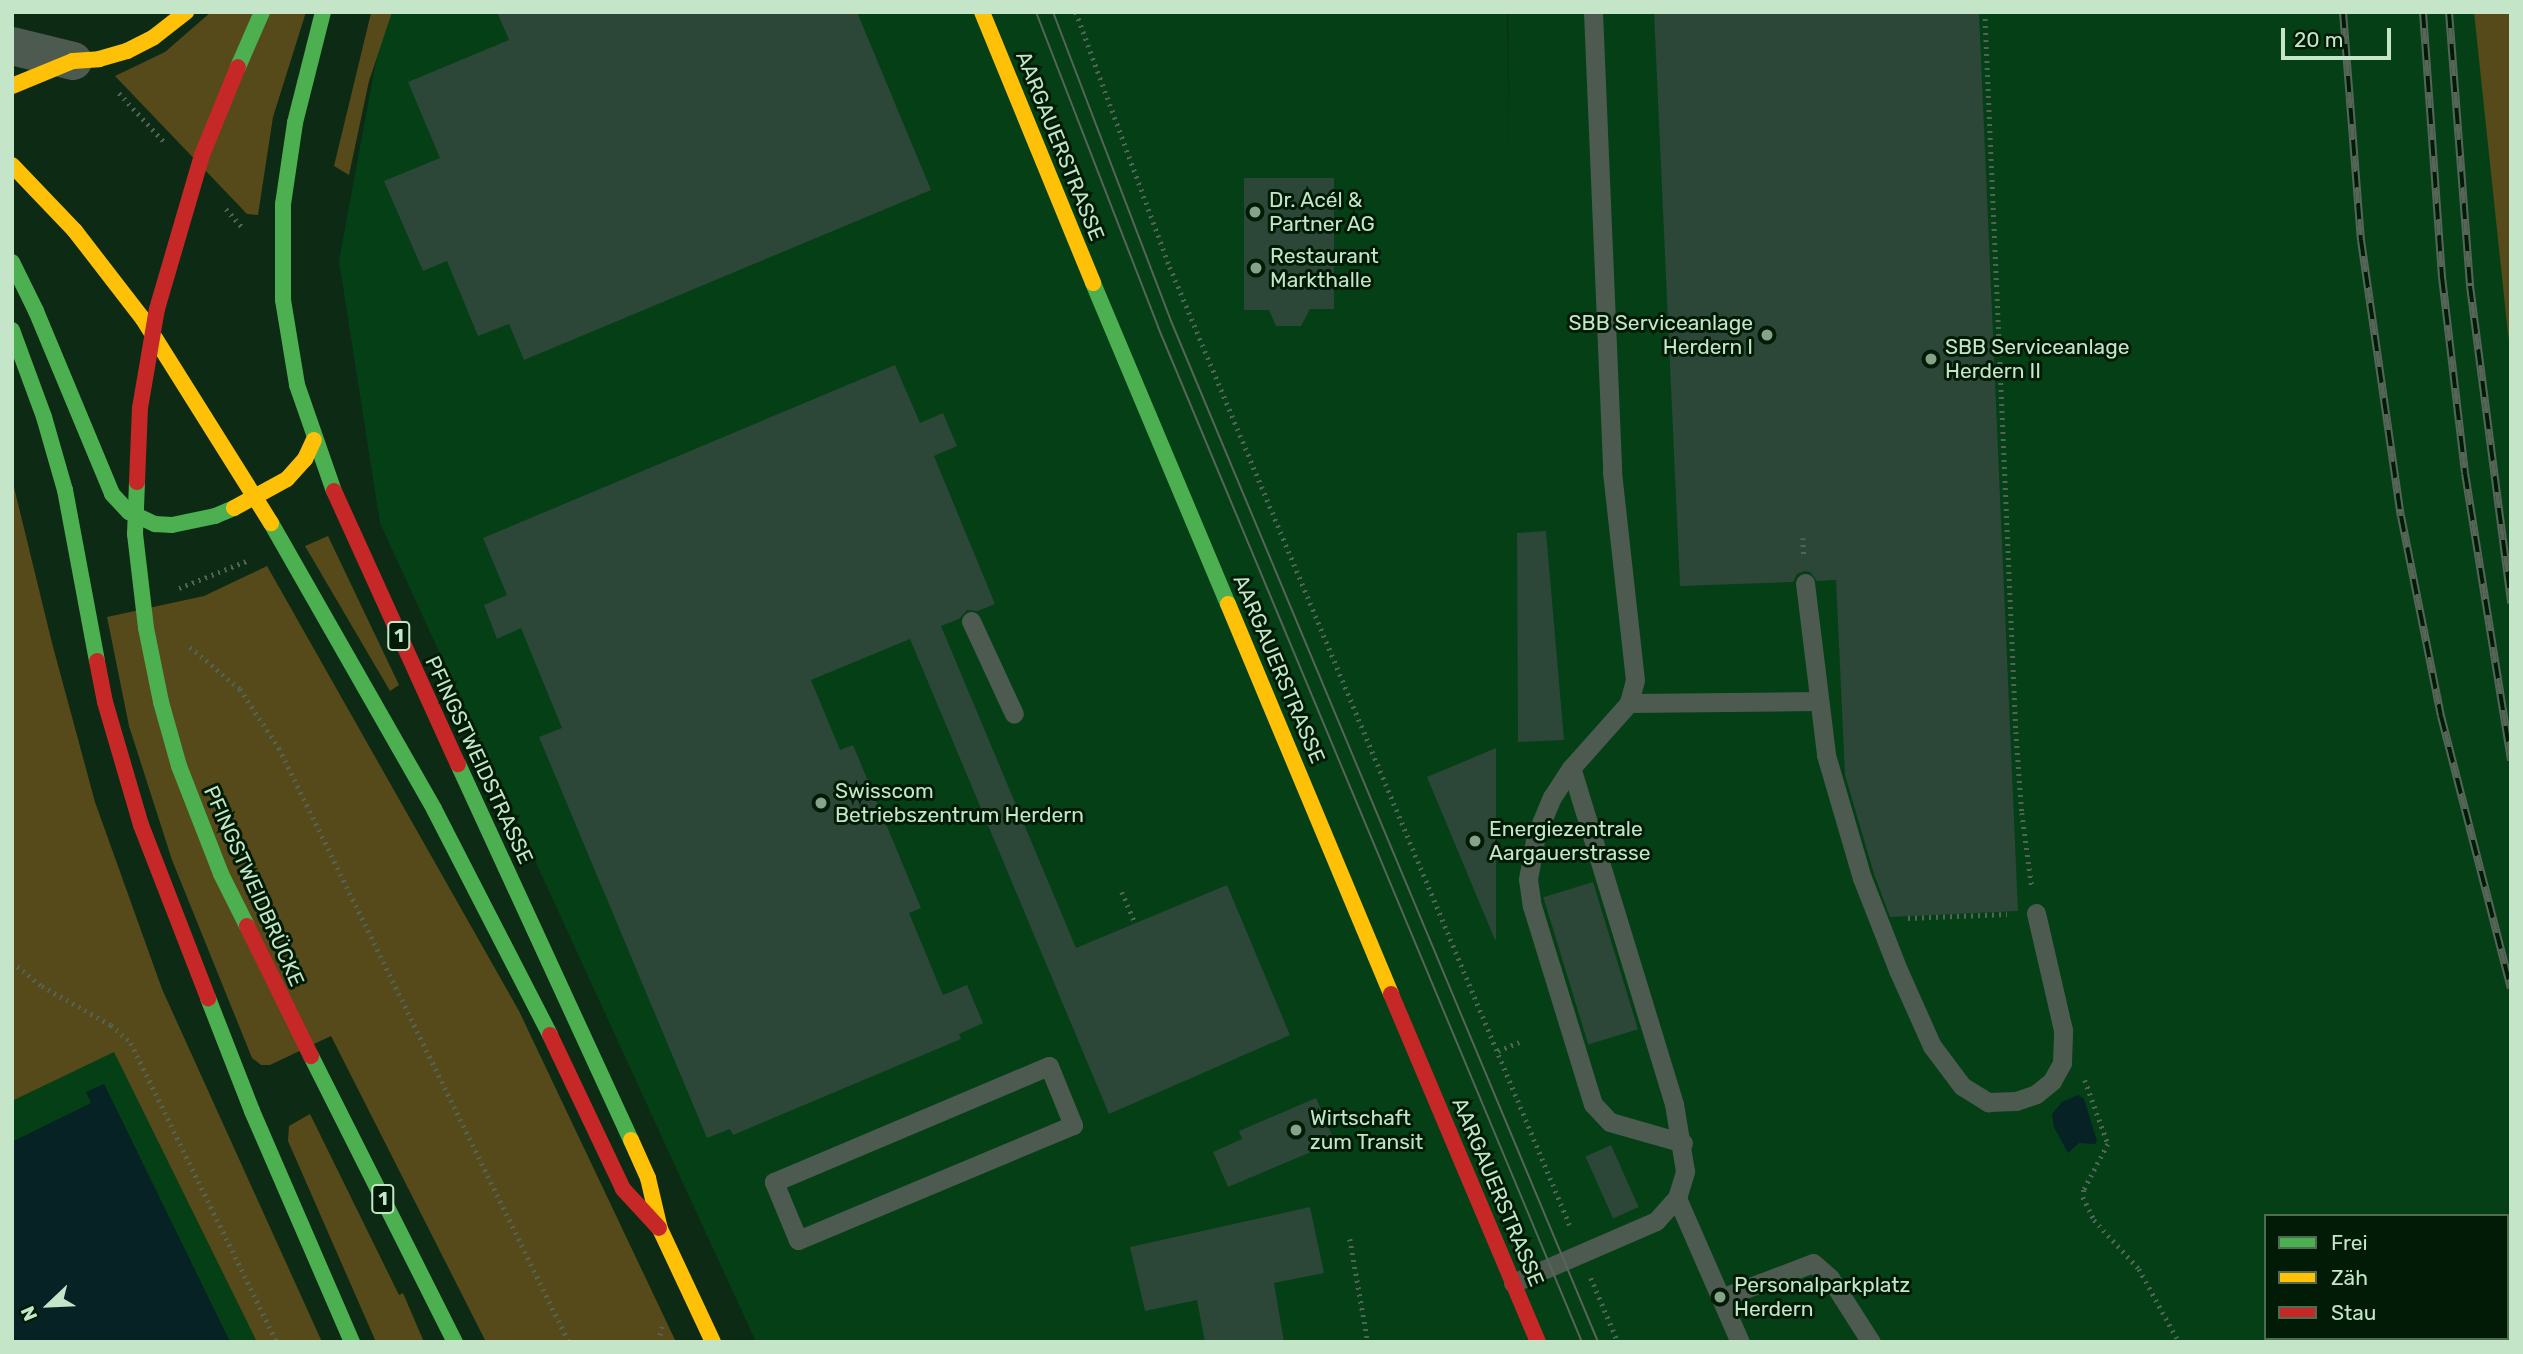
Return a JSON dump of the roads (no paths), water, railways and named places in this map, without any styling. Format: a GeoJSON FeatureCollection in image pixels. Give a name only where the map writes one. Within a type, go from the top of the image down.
{"type":"FeatureCollection","features":[{"type":"Feature","properties":{"kind":"main road"},"geometry":{"type":"LineString","coordinates":[[12,86],[74,61],[99,59],[127,51],[154,37],[187,12]]}},
{"type":"Feature","properties":{"kind":"main road","name":"PFINGSTWEIDBRÜCKE"},"geometry":{"type":"LineString","coordinates":[[262,12],[202,155],[157,309],[140,408],[135,534],[146,628],[161,702],[179,766],[221,874],[455,1342]]}},
{"type":"Feature","properties":{"kind":"main road","name":"PFINGSTWEIDSTRASSE"},"geometry":{"type":"LineString","coordinates":[[323,12],[295,123],[280,237],[283,300],[291,357],[314,440],[355,540],[648,1178],[660,1230]]}},
{"type":"Feature","properties":{"kind":"main road","name":"AARGAUERSTRASSE"},"geometry":{"type":"LineString","coordinates":[[982,12],[1538,1342]]}},
{"type":"Feature","properties":{"kind":"main road"},"geometry":{"type":"LineString","coordinates":[[12,165],[75,231],[135,309],[256,498],[434,808],[530,993],[623,1189],[660,1230]]}},
{"type":"Feature","properties":{"kind":"main road"},"geometry":{"type":"LineString","coordinates":[[12,262],[47,335],[102,472],[119,503],[141,519],[172,525],[215,516],[256,498],[297,470],[314,440]]}},
{"type":"Feature","properties":{"kind":"main road"},"geometry":{"type":"LineString","coordinates":[[12,330],[44,417],[65,490],[102,690],[128,787],[158,874],[247,1099],[352,1342]]}},
{"type":"Feature","properties":{"kind":"main road","name":"1"},"geometry":{"type":"LineString","coordinates":[[660,1230],[713,1342]]}},
{"type":"Feature","properties":{"kind":"street"},"geometry":{"type":"LineString","coordinates":[[12,46],[74,61]]}},
{"type":"Feature","properties":{"kind":"lane"},"geometry":{"type":"LineString","coordinates":[[1593,12],[1612,472],[1635,670],[1629,703],[1571,768],[1552,797],[1536,835],[1528,879],[1532,906],[1589,1094],[1598,1112],[1610,1122],[1683,1143]]}},
{"type":"Feature","properties":{"kind":"lane"},"geometry":{"type":"LineString","coordinates":[[1805,583],[1818,701],[1830,774],[1877,920],[1923,1028],[1947,1070],[1970,1094],[1988,1102],[2016,1101],[2045,1088],[2059,1071],[2064,1052],[2063,1030],[2036,913]]}},
{"type":"Feature","properties":{"kind":"lane"},"geometry":{"type":"LineString","coordinates":[[971,621],[1014,714]]}},
{"type":"Feature","properties":{"kind":"lane"},"geometry":{"type":"LineString","coordinates":[[1629,703],[1818,701]]}},
{"type":"Feature","properties":{"kind":"lane"},"geometry":{"type":"LineString","coordinates":[[1513,1283],[1648,1227],[1664,1215],[1677,1198],[1685,1171],[1683,1143],[1674,1104],[1571,768]]}},
{"type":"Feature","properties":{"kind":"lane"},"geometry":{"type":"LineString","coordinates":[[1049,1066],[1073,1125],[798,1240],[774,1182],[1049,1066]]}},
{"type":"Feature","properties":{"kind":"lane"},"geometry":{"type":"LineString","coordinates":[[1677,1198],[1740,1342]]}},
{"type":"Feature","properties":{"kind":"lane"},"geometry":{"type":"LineString","coordinates":[[1721,1298],[1812,1263],[1830,1278],[1871,1342]]}},
{"type":"Feature","properties":{"kind":"water"},"geometry":{"type":"Polygon","coordinates":[[[104,1084],[230,1342],[12,1342],[12,1142],[91,1103],[86,1092],[104,1084]]]}},
{"type":"Feature","properties":{"kind":"water"},"geometry":{"type":"Polygon","coordinates":[[[2078,1095],[2084,1099],[2097,1141],[2095,1144],[2079,1143],[2068,1153],[2054,1127],[2052,1114],[2062,1102],[2078,1095]]]}},
{"type":"Feature","properties":{"kind":"tram line"},"geometry":{"type":"LineString","coordinates":[[1036,12],[1158,327],[1582,1342]]}},
{"type":"Feature","properties":{"kind":"tram line"},"geometry":{"type":"LineString","coordinates":[[1053,12],[1171,321],[1598,1342]]}},
{"type":"Feature","properties":{"kind":"railway"},"geometry":{"type":"LineString","coordinates":[[2343,12],[2361,240],[2401,516],[2441,716],[2511,988]]}},
{"type":"Feature","properties":{"kind":"railway"},"geometry":{"type":"LineString","coordinates":[[2423,12],[2442,277],[2465,473],[2511,760]]}},
{"type":"Feature","properties":{"kind":"railway"},"geometry":{"type":"LineString","coordinates":[[2449,12],[2470,286],[2511,603]]}},
{"type":"Feature","properties":{"kind":"place","name":"Dr. Acél & Partner AG"},"geometry":{"type":"Point","coordinates":[1255,212]}},
{"type":"Feature","properties":{"kind":"place","name":"Restaurant Markthalle"},"geometry":{"type":"Point","coordinates":[1256,268]}},
{"type":"Feature","properties":{"kind":"place","name":"SBB Serviceanlage Herdern I"},"geometry":{"type":"Point","coordinates":[1767,335]}},
{"type":"Feature","properties":{"kind":"place","name":"SBB Serviceanlage Herdern II"},"geometry":{"type":"Point","coordinates":[1931,359]}},
{"type":"Feature","properties":{"kind":"place","name":"Swisscom Betriebszentrum Herdern"},"geometry":{"type":"Point","coordinates":[821,803]}},
{"type":"Feature","properties":{"kind":"place","name":"Energiezentrale Aargauerstrasse"},"geometry":{"type":"Point","coordinates":[1475,841]}},
{"type":"Feature","properties":{"kind":"place","name":"Wirtschaft zum Transit"},"geometry":{"type":"Point","coordinates":[1296,1130]}},
{"type":"Feature","properties":{"kind":"place","name":"Personalparkplatz Herdern"},"geometry":{"type":"Point","coordinates":[1720,1297]}}]}
